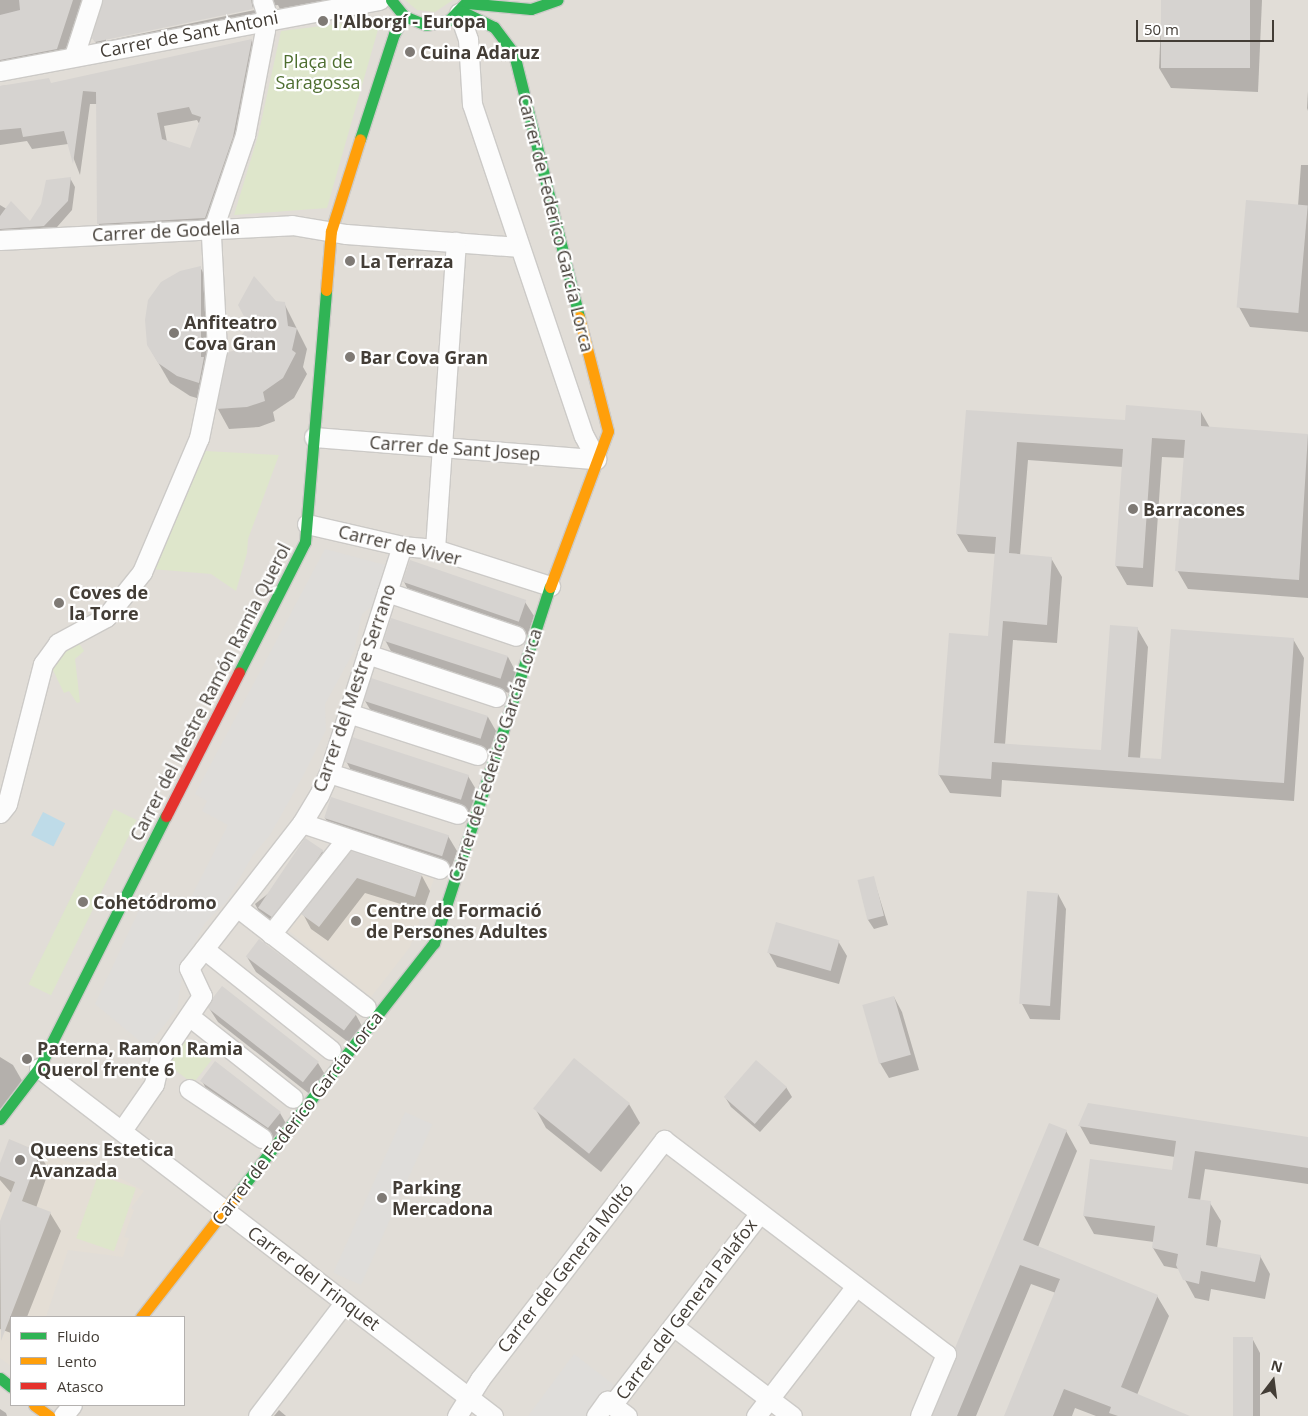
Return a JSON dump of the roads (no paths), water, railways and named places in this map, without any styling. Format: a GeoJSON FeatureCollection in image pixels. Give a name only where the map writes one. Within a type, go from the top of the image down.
{"type":"FeatureCollection","features":[{"type":"Feature","properties":{"kind":"street"},"geometry":{"type":"LineString","coordinates":[[74,56],[92,0]]}},
{"type":"Feature","properties":{"kind":"street"},"geometry":{"type":"LineString","coordinates":[[0,813],[7,804],[43,664],[58,644],[106,618],[142,572],[199,438],[217,350],[213,229],[245,135],[265,30],[262,0]]}},
{"type":"Feature","properties":{"kind":"street","name":"Carrer de Sant Antoni"},"geometry":{"type":"LineString","coordinates":[[0,70],[379,0]]}},
{"type":"Feature","properties":{"kind":"street"},"geometry":{"type":"LineString","coordinates":[[391,0],[404,16],[414,22],[432,24],[449,20],[464,7],[531,9],[558,0]]}},
{"type":"Feature","properties":{"kind":"street","name":"Carrer de Federico García Lorca"},"geometry":{"type":"LineString","coordinates":[[464,7],[472,104],[518,246],[584,436],[596,459]]}},
{"type":"Feature","properties":{"kind":"street","name":"Carrer de Federico García Lorca"},"geometry":{"type":"LineString","coordinates":[[142,1316],[434,943],[550,586],[608,431],[514,54],[494,27],[464,7]]}},
{"type":"Feature","properties":{"kind":"street","name":"Carrer del Mestre Ramón Ramia Querol"},"geometry":{"type":"LineString","coordinates":[[0,1119],[39,1068],[306,542],[331,231],[394,34],[404,16]]}},
{"type":"Feature","properties":{"kind":"street","name":"Carrer de Godella"},"geometry":{"type":"LineString","coordinates":[[2,245],[292,224],[331,231],[518,246]]}},
{"type":"Feature","properties":{"kind":"street"},"geometry":{"type":"LineString","coordinates":[[435,549],[456,242]]}},
{"type":"Feature","properties":{"kind":"street","name":"Carrer de Sant Josep"},"geometry":{"type":"LineString","coordinates":[[314,437],[596,459]]}},
{"type":"Feature","properties":{"kind":"street","name":"Carrer de Viver"},"geometry":{"type":"LineString","coordinates":[[307,524],[402,546],[435,549],[550,586]]}},
{"type":"Feature","properties":{"kind":"street","name":"Carrer del Mestre Serrano"},"geometry":{"type":"LineString","coordinates":[[189,1016],[202,996],[189,968],[302,823],[329,774],[402,546]]}},
{"type":"Feature","properties":{"kind":"street"},"geometry":{"type":"LineString","coordinates":[[387,592],[516,636]]}},
{"type":"Feature","properties":{"kind":"street"},"geometry":{"type":"LineString","coordinates":[[367,654],[496,697]]}},
{"type":"Feature","properties":{"kind":"street"},"geometry":{"type":"LineString","coordinates":[[348,713],[477,755]]}},
{"type":"Feature","properties":{"kind":"street"},"geometry":{"type":"LineString","coordinates":[[329,774],[458,814]]}},
{"type":"Feature","properties":{"kind":"street"},"geometry":{"type":"LineString","coordinates":[[302,823],[440,869]]}},
{"type":"Feature","properties":{"kind":"street"},"geometry":{"type":"LineString","coordinates":[[271,934],[347,838]]}},
{"type":"Feature","properties":{"kind":"street"},"geometry":{"type":"LineString","coordinates":[[237,907],[366,1007]]}},
{"type":"Feature","properties":{"kind":"street"},"geometry":{"type":"LineString","coordinates":[[204,949],[331,1050]]}},
{"type":"Feature","properties":{"kind":"street"},"geometry":{"type":"LineString","coordinates":[[127,1123],[154,1084],[160,1058],[189,1016],[292,1098]]}},
{"type":"Feature","properties":{"kind":"street","name":"Carrer del Trinquet"},"geometry":{"type":"LineString","coordinates":[[39,1068],[494,1416]]}},
{"type":"Feature","properties":{"kind":"street"},"geometry":{"type":"LineString","coordinates":[[189,1089],[262,1138]]}},
{"type":"Feature","properties":{"kind":"street","name":"Carrer del General Moltó"},"geometry":{"type":"LineString","coordinates":[[457,1416],[470,1398],[480,1379],[664,1140],[760,1213]]}},
{"type":"Feature","properties":{"kind":"street"},"geometry":{"type":"LineString","coordinates":[[760,1213],[946,1354],[920,1416]]}},
{"type":"Feature","properties":{"kind":"street","name":"Carrer del General Palafox"},"geometry":{"type":"LineString","coordinates":[[610,1410],[760,1213]]}},
{"type":"Feature","properties":{"kind":"street"},"geometry":{"type":"LineString","coordinates":[[756,1416],[856,1286]]}},
{"type":"Feature","properties":{"kind":"street"},"geometry":{"type":"LineString","coordinates":[[258,1416],[345,1302]]}},
{"type":"Feature","properties":{"kind":"street"},"geometry":{"type":"LineString","coordinates":[[673,1326],[792,1416]]}},
{"type":"Feature","properties":{"kind":"street"},"geometry":{"type":"LineString","coordinates":[[0,1378],[10,1386]]}},
{"type":"Feature","properties":{"kind":"street"},"geometry":{"type":"LineString","coordinates":[[35,1406],[49,1416]]}},
{"type":"Feature","properties":{"kind":"street"},"geometry":{"type":"LineString","coordinates":[[63,1416],[71,1406]]}},
{"type":"Feature","properties":{"kind":"water"},"geometry":{"type":"Polygon","coordinates":[[[43,812],[65,823],[53,847],[31,835],[43,812]]]}},
{"type":"Feature","properties":{"kind":"place","name":"l'Alborgí - Europa"},"geometry":{"type":"Point","coordinates":[323,21]}},
{"type":"Feature","properties":{"kind":"place","name":"Cuina Adaruz"},"geometry":{"type":"Point","coordinates":[410,52]}},
{"type":"Feature","properties":{"kind":"place","name":"La Terraza"},"geometry":{"type":"Point","coordinates":[350,261]}},
{"type":"Feature","properties":{"kind":"place","name":"Anfiteatro Cova Gran"},"geometry":{"type":"Point","coordinates":[174,333]}},
{"type":"Feature","properties":{"kind":"place","name":"Bar Cova Gran"},"geometry":{"type":"Point","coordinates":[350,357]}},
{"type":"Feature","properties":{"kind":"place","name":"Barracones"},"geometry":{"type":"Point","coordinates":[1133,509]}},
{"type":"Feature","properties":{"kind":"place","name":"Coves de la Torre"},"geometry":{"type":"Point","coordinates":[59,603]}},
{"type":"Feature","properties":{"kind":"place","name":"Cohetódromo"},"geometry":{"type":"Point","coordinates":[83,902]}},
{"type":"Feature","properties":{"kind":"place","name":"Centre de Formació de Persones Adultes"},"geometry":{"type":"Point","coordinates":[356,921]}},
{"type":"Feature","properties":{"kind":"place","name":"Paterna, Ramon Ramia Querol frente 6"},"geometry":{"type":"Point","coordinates":[27,1059]}},
{"type":"Feature","properties":{"kind":"place","name":"Queens Estetica Avanzada"},"geometry":{"type":"Point","coordinates":[20,1160]}},
{"type":"Feature","properties":{"kind":"place","name":"Parking Mercadona"},"geometry":{"type":"Point","coordinates":[382,1198]}},
{"type":"Feature","properties":{"kind":"park label","name":"Plaça de Saragossa"},"geometry":{"type":"Point","coordinates":[318,72]}}]}
